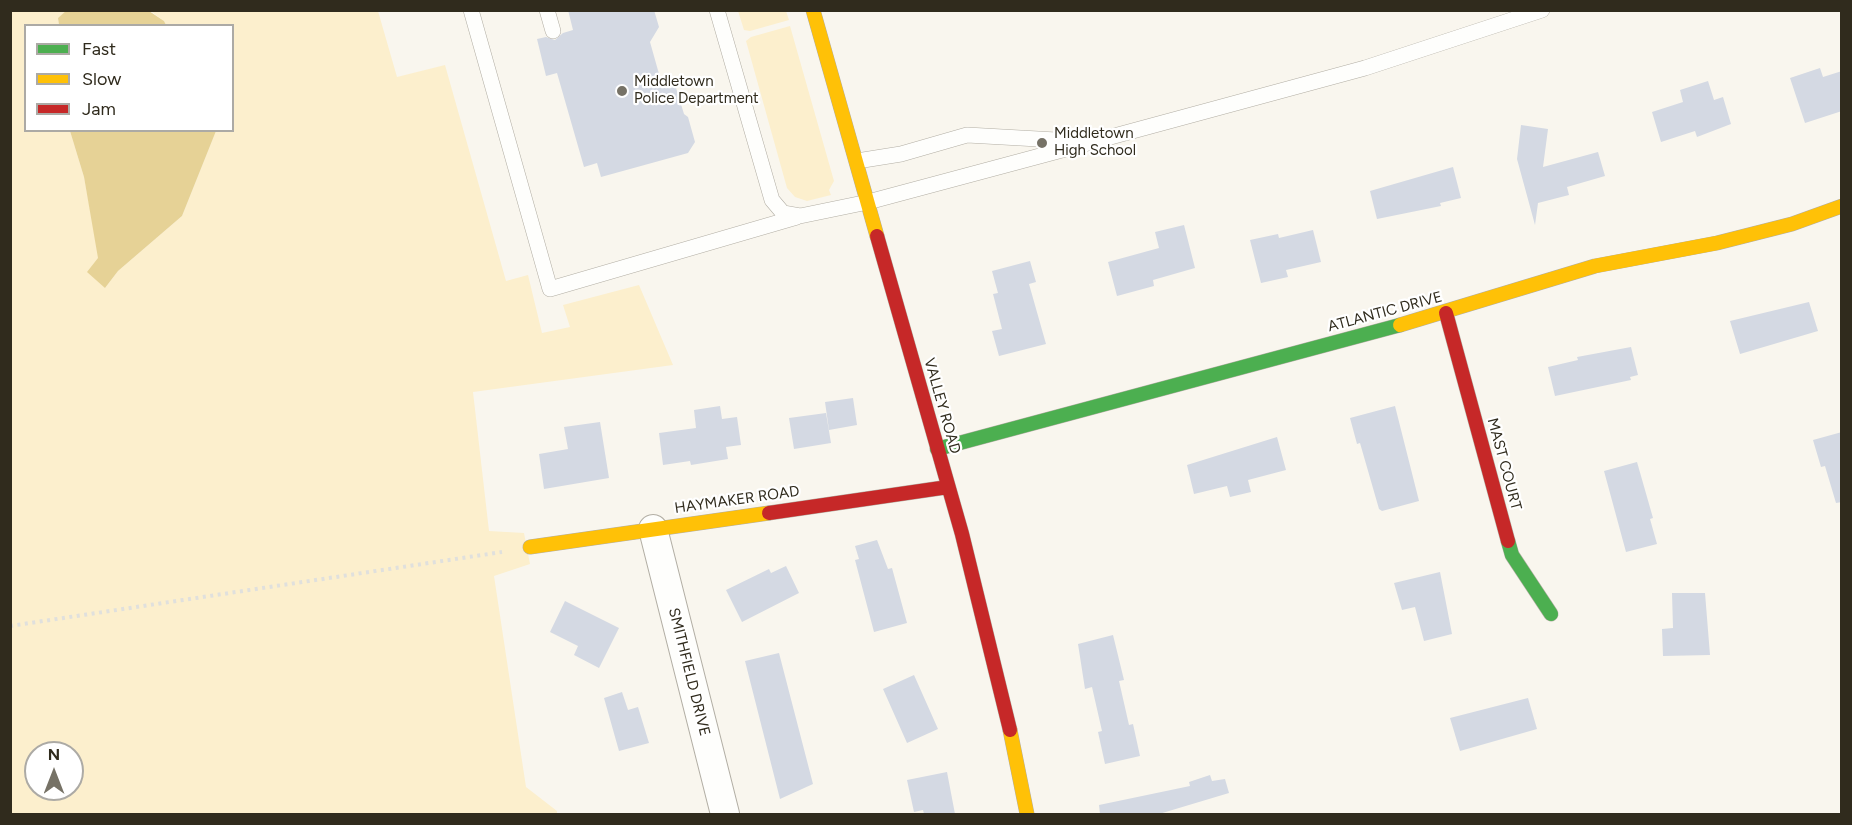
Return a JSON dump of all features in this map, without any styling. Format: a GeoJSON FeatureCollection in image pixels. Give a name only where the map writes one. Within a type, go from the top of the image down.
{"type":"FeatureCollection","features":[{"type":"Feature","properties":{"kind":"street","name":"VALLEY ROAD"},"geometry":{"type":"LineString","coordinates":[[813,10],[948,487],[1009,723],[1027,814]]}},
{"type":"Feature","properties":{"kind":"street","name":"ATLANTIC DRIVE"},"geometry":{"type":"LineString","coordinates":[[937,449],[1446,313],[1533,283],[1595,266],[1717,243],[1792,224],[1842,206]]}},
{"type":"Feature","properties":{"kind":"street","name":"MAST COURT"},"geometry":{"type":"LineString","coordinates":[[1446,313],[1512,555],[1551,614]]}},
{"type":"Feature","properties":{"kind":"street","name":"HAYMAKER ROAD"},"geometry":{"type":"LineString","coordinates":[[530,547],[948,487]]}},
{"type":"Feature","properties":{"kind":"street","name":"SMITHFIELD DRIVE"},"geometry":{"type":"LineString","coordinates":[[653,529],[725,814]]}},
{"type":"Feature","properties":{"kind":"lane"},"geometry":{"type":"LineString","coordinates":[[471,10],[550,289],[800,216],[868,202],[1365,68],[1542,10]]}},
{"type":"Feature","properties":{"kind":"lane"},"geometry":{"type":"LineString","coordinates":[[548,10],[553,31]]}},
{"type":"Feature","properties":{"kind":"lane"},"geometry":{"type":"LineString","coordinates":[[717,10],[772,200],[783,213],[800,216]]}},
{"type":"Feature","properties":{"kind":"lane"},"geometry":{"type":"LineString","coordinates":[[857,161],[901,154],[967,135],[1092,142]]}},
{"type":"Feature","properties":{"kind":"path"},"geometry":{"type":"LineString","coordinates":[[10,626],[530,547]]}},
{"type":"Feature","properties":{"kind":"shaded area"},"geometry":{"type":"Polygon","coordinates":[[[67,10],[149,11],[166,24],[59,24],[58,18],[67,10]]]}},
{"type":"Feature","properties":{"kind":"shaded area"},"geometry":{"type":"Polygon","coordinates":[[[149,10],[378,11],[397,77],[445,65],[506,281],[528,275],[542,333],[570,327],[563,305],[639,285],[673,365],[473,392],[489,531],[524,533],[530,564],[494,576],[526,787],[557,811],[557,814],[11,814],[10,11],[67,11],[58,18],[59,24],[24,24],[24,132],[70,132],[84,177],[105,288],[118,271],[182,216],[216,132],[234,132],[234,24],[166,24],[149,10]]]}},
{"type":"Feature","properties":{"kind":"shaded area"},"geometry":{"type":"Polygon","coordinates":[[[738,11],[786,11],[789,20],[750,31],[744,30],[738,11]]]}},
{"type":"Feature","properties":{"kind":"shaded area"},"geometry":{"type":"Polygon","coordinates":[[[790,26],[834,181],[829,190],[831,195],[807,201],[795,197],[787,188],[746,41],[751,37],[790,26]]]}},
{"type":"Feature","properties":{"kind":"shaded area"},"geometry":{"type":"Polygon","coordinates":[[[70,132],[216,132],[182,216],[118,271],[105,288],[87,272],[98,258],[84,177],[70,132]]]}},
{"type":"Feature","properties":{"kind":"building","name":"Middletown Police Department"},"geometry":{"type":"Polygon","coordinates":[[[568,10],[654,10],[659,27],[650,42],[661,81],[673,78],[684,114],[688,117],[695,142],[688,153],[601,177],[597,163],[584,167],[557,73],[546,76],[537,39],[546,37],[555,40],[563,33],[573,30],[568,10]]]}},
{"type":"Feature","properties":{"kind":"building"},"geometry":{"type":"Polygon","coordinates":[[[1820,68],[1823,77],[1842,71],[1842,111],[1805,123],[1790,78],[1820,68]]]}},
{"type":"Feature","properties":{"kind":"building"},"geometry":{"type":"Polygon","coordinates":[[[1708,81],[1714,100],[1723,97],[1731,124],[1697,137],[1695,131],[1661,142],[1652,112],[1683,102],[1680,90],[1708,81]]]}},
{"type":"Feature","properties":{"kind":"building"},"geometry":{"type":"Polygon","coordinates":[[[1521,125],[1548,129],[1543,167],[1598,152],[1605,176],[1567,187],[1569,195],[1538,203],[1535,225],[1517,159],[1521,125]]]}},
{"type":"Feature","properties":{"kind":"building"},"geometry":{"type":"Polygon","coordinates":[[[1453,167],[1461,198],[1440,203],[1441,206],[1377,219],[1370,191],[1453,167]]]}},
{"type":"Feature","properties":{"kind":"building"},"geometry":{"type":"Polygon","coordinates":[[[1184,225],[1195,268],[1153,280],[1154,286],[1117,296],[1108,262],[1159,248],[1155,232],[1184,225]]]}},
{"type":"Feature","properties":{"kind":"building"},"geometry":{"type":"Polygon","coordinates":[[[1313,230],[1321,262],[1286,270],[1288,277],[1261,283],[1250,240],[1278,234],[1279,238],[1313,230]]]}},
{"type":"Feature","properties":{"kind":"building"},"geometry":{"type":"Polygon","coordinates":[[[1030,261],[1036,282],[1029,284],[1046,344],[999,356],[992,331],[1002,329],[993,294],[998,293],[992,271],[1030,261]]]}},
{"type":"Feature","properties":{"kind":"building"},"geometry":{"type":"Polygon","coordinates":[[[1809,302],[1818,331],[1740,354],[1730,321],[1809,302]]]}},
{"type":"Feature","properties":{"kind":"building"},"geometry":{"type":"Polygon","coordinates":[[[1631,347],[1638,375],[1630,377],[1631,380],[1555,396],[1548,367],[1578,360],[1577,357],[1631,347]]]}},
{"type":"Feature","properties":{"kind":"building"},"geometry":{"type":"Polygon","coordinates":[[[853,398],[857,425],[829,430],[825,402],[853,398]]]}},
{"type":"Feature","properties":{"kind":"building"},"geometry":{"type":"Polygon","coordinates":[[[720,406],[722,419],[737,417],[741,445],[726,447],[728,459],[691,465],[690,461],[663,465],[659,433],[696,428],[694,410],[720,406]]]}},
{"type":"Feature","properties":{"kind":"building"},"geometry":{"type":"Polygon","coordinates":[[[1395,406],[1419,501],[1382,511],[1379,509],[1360,443],[1357,444],[1350,418],[1395,406]]]}},
{"type":"Feature","properties":{"kind":"building"},"geometry":{"type":"Polygon","coordinates":[[[826,413],[831,443],[794,449],[789,418],[826,413]]]}},
{"type":"Feature","properties":{"kind":"building"},"geometry":{"type":"Polygon","coordinates":[[[600,422],[609,478],[544,489],[539,454],[568,449],[564,427],[600,422]]]}},
{"type":"Feature","properties":{"kind":"building"},"geometry":{"type":"Polygon","coordinates":[[[1842,432],[1842,502],[1836,503],[1825,466],[1821,467],[1813,440],[1842,432]]]}},
{"type":"Feature","properties":{"kind":"building"},"geometry":{"type":"Polygon","coordinates":[[[1277,437],[1286,470],[1248,480],[1251,492],[1230,497],[1227,486],[1194,494],[1187,465],[1277,437]]]}},
{"type":"Feature","properties":{"kind":"building"},"geometry":{"type":"Polygon","coordinates":[[[1637,462],[1653,518],[1650,519],[1657,544],[1626,552],[1604,471],[1637,462]]]}},
{"type":"Feature","properties":{"kind":"building"},"geometry":{"type":"Polygon","coordinates":[[[877,540],[888,569],[892,568],[907,623],[874,632],[855,560],[859,559],[855,546],[877,540]]]}},
{"type":"Feature","properties":{"kind":"building"},"geometry":{"type":"Polygon","coordinates":[[[786,566],[799,593],[742,622],[726,590],[769,569],[771,573],[786,566]]]}},
{"type":"Feature","properties":{"kind":"building"},"geometry":{"type":"Polygon","coordinates":[[[1440,572],[1452,634],[1424,641],[1415,607],[1402,610],[1394,583],[1440,572]]]}},
{"type":"Feature","properties":{"kind":"building"},"geometry":{"type":"Polygon","coordinates":[[[1672,593],[1705,593],[1710,655],[1663,656],[1662,629],[1673,628],[1672,593]]]}},
{"type":"Feature","properties":{"kind":"building"},"geometry":{"type":"Polygon","coordinates":[[[565,601],[619,628],[599,668],[574,655],[578,646],[550,632],[565,601]]]}},
{"type":"Feature","properties":{"kind":"building"},"geometry":{"type":"Polygon","coordinates":[[[1113,635],[1124,680],[1119,681],[1129,725],[1133,724],[1140,756],[1105,764],[1098,732],[1102,731],[1092,687],[1085,689],[1078,644],[1113,635]]]}},
{"type":"Feature","properties":{"kind":"building"},"geometry":{"type":"Polygon","coordinates":[[[779,653],[813,784],[780,799],[745,661],[779,653]]]}},
{"type":"Feature","properties":{"kind":"building"},"geometry":{"type":"Polygon","coordinates":[[[914,675],[938,729],[907,743],[883,689],[914,675]]]}},
{"type":"Feature","properties":{"kind":"building"},"geometry":{"type":"Polygon","coordinates":[[[622,692],[628,710],[638,707],[649,743],[619,751],[604,698],[622,692]]]}},
{"type":"Feature","properties":{"kind":"building"},"geometry":{"type":"Polygon","coordinates":[[[1528,698],[1537,729],[1460,751],[1450,718],[1528,698]]]}},
{"type":"Feature","properties":{"kind":"building"},"geometry":{"type":"Polygon","coordinates":[[[947,772],[955,814],[924,814],[923,810],[914,812],[907,780],[947,772]]]}},
{"type":"Feature","properties":{"kind":"building"},"geometry":{"type":"Polygon","coordinates":[[[1210,775],[1212,781],[1225,779],[1229,793],[1159,814],[1100,814],[1099,805],[1190,786],[1189,782],[1210,775]]]}},
{"type":"Feature","properties":{"kind":"traffic: fast"},"geometry":{"type":"LineString","coordinates":[[937,449],[1400,325]]}},
{"type":"Feature","properties":{"kind":"traffic: fast"},"geometry":{"type":"LineString","coordinates":[[1508,541],[1512,555],[1551,614]]}},
{"type":"Feature","properties":{"kind":"traffic: slow"},"geometry":{"type":"LineString","coordinates":[[813,10],[877,236]]}},
{"type":"Feature","properties":{"kind":"traffic: slow"},"geometry":{"type":"LineString","coordinates":[[1400,325],[1595,266],[1717,243],[1792,224],[1842,206]]}},
{"type":"Feature","properties":{"kind":"traffic: slow"},"geometry":{"type":"LineString","coordinates":[[530,547],[769,513]]}},
{"type":"Feature","properties":{"kind":"traffic: slow"},"geometry":{"type":"LineString","coordinates":[[1010,730],[1027,814]]}},
{"type":"Feature","properties":{"kind":"traffic: jam"},"geometry":{"type":"LineString","coordinates":[[877,236],[962,534],[1010,730]]}},
{"type":"Feature","properties":{"kind":"traffic: jam"},"geometry":{"type":"LineString","coordinates":[[1446,313],[1508,541]]}},
{"type":"Feature","properties":{"kind":"traffic: jam"},"geometry":{"type":"LineString","coordinates":[[769,513],[948,487]]}},
{"type":"Feature","properties":{"kind":"place","name":"Middletown Police Department"},"geometry":{"type":"Point","coordinates":[622,91]}},
{"type":"Feature","properties":{"kind":"place","name":"Middletown High School"},"geometry":{"type":"Point","coordinates":[1042,143]}}]}
